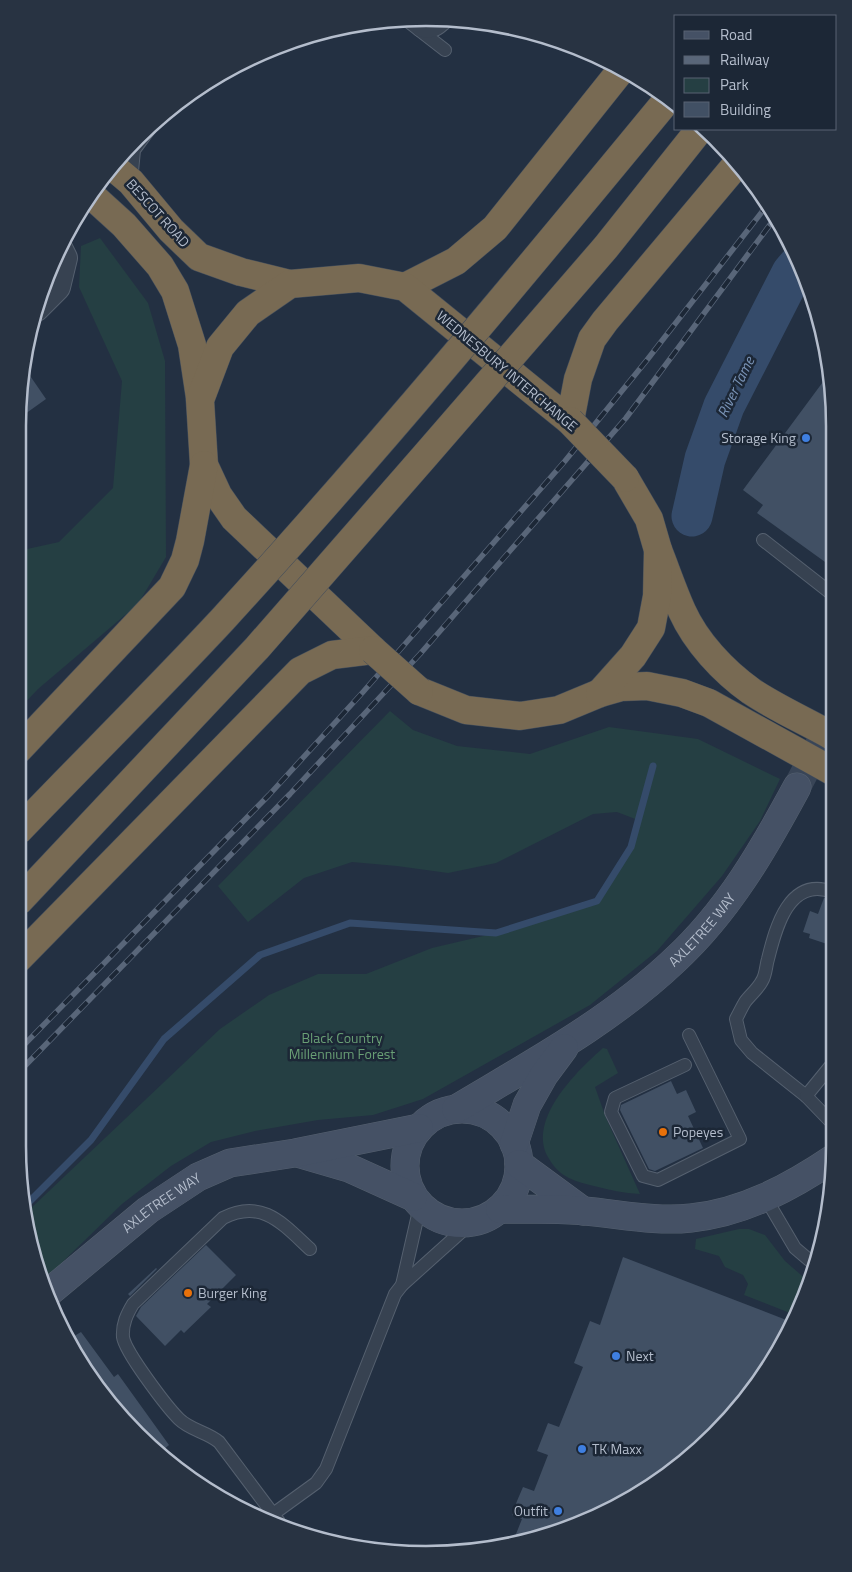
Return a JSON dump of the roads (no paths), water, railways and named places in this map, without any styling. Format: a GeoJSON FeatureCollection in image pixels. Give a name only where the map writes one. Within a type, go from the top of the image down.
{"type":"FeatureCollection","features":[{"type":"Feature","properties":{"kind":"highway"},"geometry":{"type":"LineString","coordinates":[[405,287],[456,261],[495,228],[617,75]]}},
{"type":"Feature","properties":{"kind":"highway"},"geometry":{"type":"LineString","coordinates":[[26,823],[222,620],[391,430],[663,105]]}},
{"type":"Feature","properties":{"kind":"highway"},"geometry":{"type":"LineString","coordinates":[[26,893],[257,648],[424,458],[599,254],[697,132]]}},
{"type":"Feature","properties":{"kind":"highway"},"geometry":{"type":"LineString","coordinates":[[570,421],[578,379],[592,339],[732,169]]}},
{"type":"Feature","properties":{"kind":"highway"},"geometry":{"type":"LineString","coordinates":[[122,174],[124,225]]}},
{"type":"Feature","properties":{"kind":"highway","name":"BESCOT ROAD"},"geometry":{"type":"LineString","coordinates":[[122,174],[170,230],[199,257],[240,272],[290,284]]}},
{"type":"Feature","properties":{"kind":"highway"},"geometry":{"type":"LineString","coordinates":[[97,200],[124,225],[160,266],[175,291],[192,345],[200,400]]}},
{"type":"Feature","properties":{"kind":"highway","name":"WEDNESBURY INTERCHANGE"},"geometry":{"type":"LineString","coordinates":[[360,278],[405,287],[570,421],[625,478],[649,519],[658,550],[656,596],[651,628],[633,656],[600,693],[559,710],[520,716],[466,710],[419,691],[372,650],[234,518],[218,496],[204,465],[200,400],[220,347],[248,313],[290,284],[360,278]]}},
{"type":"Feature","properties":{"kind":"highway"},"geometry":{"type":"LineString","coordinates":[[26,741],[172,586],[185,560],[204,465]]}},
{"type":"Feature","properties":{"kind":"highway"},"geometry":{"type":"LineString","coordinates":[[658,550],[682,612],[700,640],[728,673],[752,692],[826,733]]}},
{"type":"Feature","properties":{"kind":"highway"},"geometry":{"type":"LineString","coordinates":[[26,951],[300,671],[332,655],[372,650]]}},
{"type":"Feature","properties":{"kind":"highway"},"geometry":{"type":"LineString","coordinates":[[600,693],[621,687],[648,686],[682,694],[709,703],[826,768]]}},
{"type":"Feature","properties":{"kind":"street"},"geometry":{"type":"LineString","coordinates":[[48,296],[57,287],[60,265]]}},
{"type":"Feature","properties":{"kind":"street","name":"AXLETREE WAY"},"geometry":{"type":"LineString","coordinates":[[456,1109],[570,1039],[638,992],[676,960],[728,901],[758,858],[797,787]]}},
{"type":"Feature","properties":{"kind":"street","name":"AXLETREE WAY"},"geometry":{"type":"LineString","coordinates":[[517,1154],[527,1105],[544,1076],[570,1039]]}},
{"type":"Feature","properties":{"kind":"street"},"geometry":{"type":"LineString","coordinates":[[517,1154],[517,1181],[511,1196],[500,1209],[487,1218],[471,1223],[452,1223],[435,1217],[417,1202],[407,1184],[404,1169],[406,1154],[410,1140],[419,1128],[442,1112],[456,1109],[474,1110],[491,1117],[505,1128],[517,1154],[583,1211]]}},
{"type":"Feature","properties":{"kind":"street","name":"AXLETREE WAY"},"geometry":{"type":"LineString","coordinates":[[53,1289],[148,1210],[198,1177],[230,1163],[419,1128]]}},
{"type":"Feature","properties":{"kind":"street","name":"AXLETREE WAY"},"geometry":{"type":"LineString","coordinates":[[295,1152],[349,1168],[417,1202]]}},
{"type":"Feature","properties":{"kind":"street"},"geometry":{"type":"LineString","coordinates":[[500,1209],[583,1211],[630,1217],[690,1218],[738,1208],[796,1182],[825,1163]]}},
{"type":"Feature","properties":{"kind":"lane"},"geometry":{"type":"LineString","coordinates":[[414,26],[445,50]]}},
{"type":"Feature","properties":{"kind":"lane"},"geometry":{"type":"LineString","coordinates":[[419,30],[429,32],[438,30],[441,27]]}},
{"type":"Feature","properties":{"kind":"lane"},"geometry":{"type":"LineString","coordinates":[[122,174],[131,155]]}},
{"type":"Feature","properties":{"kind":"lane"},"geometry":{"type":"LineString","coordinates":[[764,540],[826,589]]}},
{"type":"Feature","properties":{"kind":"lane"},"geometry":{"type":"LineString","coordinates":[[826,889],[810,890],[799,894],[789,904],[782,916],[763,981],[746,1002],[736,1019],[741,1040],[752,1053],[806,1096],[826,1116]]}},
{"type":"Feature","properties":{"kind":"lane"},"geometry":{"type":"LineString","coordinates":[[685,1065],[615,1098],[611,1112],[642,1176],[658,1180],[740,1139],[689,1035]]}},
{"type":"Feature","properties":{"kind":"lane"},"geometry":{"type":"LineString","coordinates":[[806,1096],[826,1072]]}},
{"type":"Feature","properties":{"kind":"lane"},"geometry":{"type":"LineString","coordinates":[[765,1197],[795,1248],[809,1260]]}},
{"type":"Feature","properties":{"kind":"lane"},"geometry":{"type":"LineString","coordinates":[[402,1285],[417,1202]]}},
{"type":"Feature","properties":{"kind":"lane"},"geometry":{"type":"LineString","coordinates":[[271,1514],[219,1442],[211,1435],[179,1420],[125,1346],[123,1327],[126,1316],[133,1304],[223,1218],[233,1213],[243,1211],[270,1215],[310,1249]]}},
{"type":"Feature","properties":{"kind":"lane"},"geometry":{"type":"LineString","coordinates":[[276,1516],[316,1484],[326,1469],[390,1306],[402,1285],[471,1223]]}},
{"type":"Feature","properties":{"kind":"waterway","name":"River Tame"},"geometry":{"type":"LineString","coordinates":[[692,516],[705,459],[724,406],[794,271]]}},
{"type":"Feature","properties":{"kind":"waterway"},"geometry":{"type":"LineString","coordinates":[[30,1201],[91,1140],[164,1039],[260,955],[350,923],[496,933],[597,901],[631,847],[653,766]]}},
{"type":"Feature","properties":{"kind":"tunnel"},"geometry":{"type":"LineString","coordinates":[[797,787],[826,731]]}},
{"type":"Feature","properties":{"kind":"railway"},"geometry":{"type":"LineString","coordinates":[[26,1043],[269,795],[363,692],[565,461],[647,360],[763,211]]}},
{"type":"Feature","properties":{"kind":"railway"},"geometry":{"type":"LineString","coordinates":[[26,1065],[290,794],[420,654],[626,418],[771,224]]}},
{"type":"Feature","properties":{"kind":"place","name":"Storage King"},"geometry":{"type":"Point","coordinates":[806,438]}},
{"type":"Feature","properties":{"kind":"place","name":"Popeyes"},"geometry":{"type":"Point","coordinates":[663,1132]}},
{"type":"Feature","properties":{"kind":"place","name":"Burger King"},"geometry":{"type":"Point","coordinates":[188,1293]}},
{"type":"Feature","properties":{"kind":"place","name":"Next"},"geometry":{"type":"Point","coordinates":[616,1356]}},
{"type":"Feature","properties":{"kind":"place","name":"TK Maxx"},"geometry":{"type":"Point","coordinates":[582,1449]}},
{"type":"Feature","properties":{"kind":"place","name":"Outfit"},"geometry":{"type":"Point","coordinates":[558,1511]}},
{"type":"Feature","properties":{"kind":"park label","name":"Black Country Millennium Forest"},"geometry":{"type":"Point","coordinates":[342,1046]}}]}
